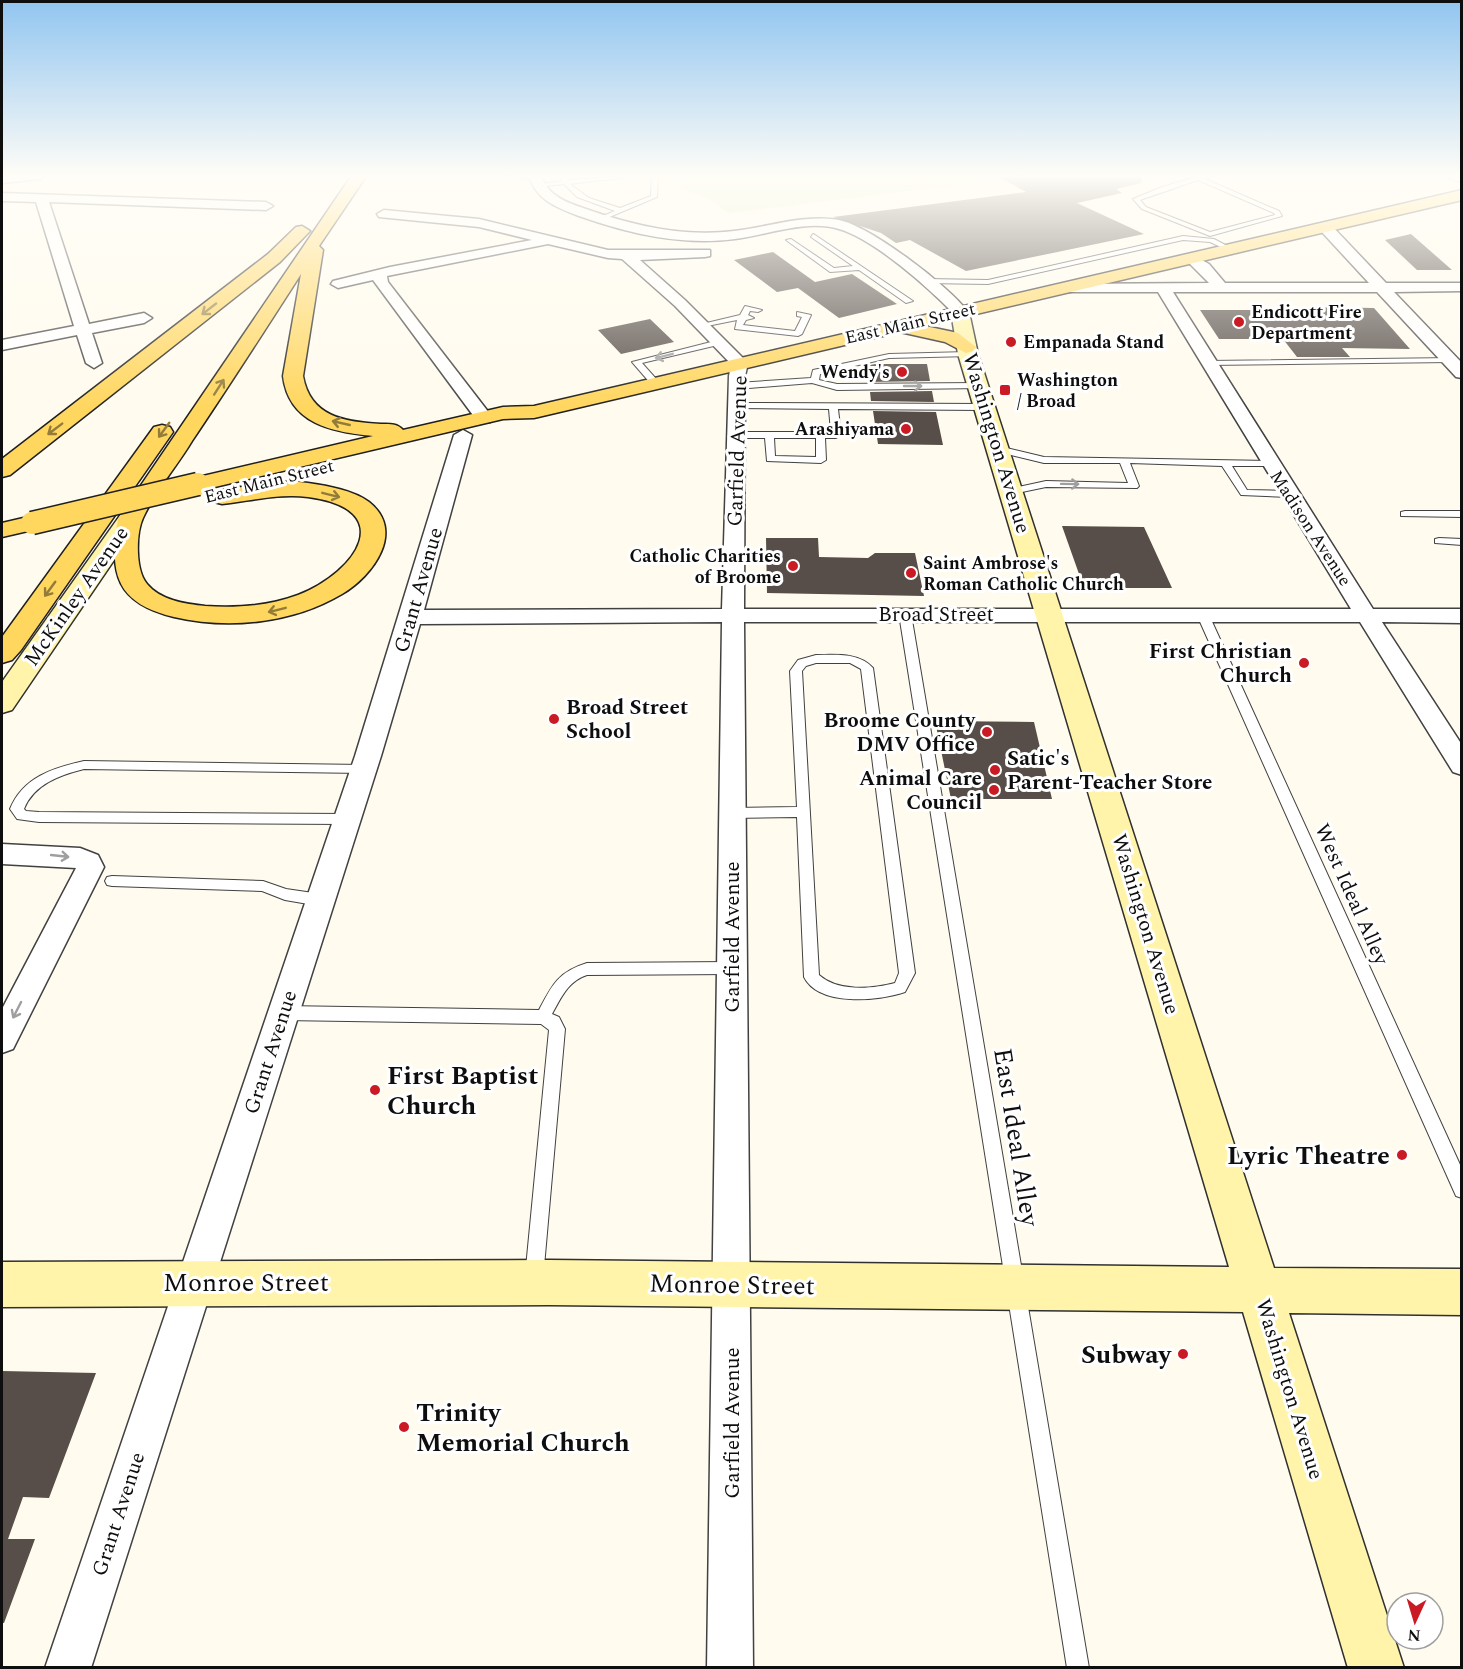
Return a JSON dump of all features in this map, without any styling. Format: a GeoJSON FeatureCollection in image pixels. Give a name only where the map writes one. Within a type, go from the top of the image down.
{"type":"FeatureCollection","features":[{"type":"Feature","properties":{"kind":"main road"},"geometry":{"type":"LineString","coordinates":[[2,470],[282,253]]}},
{"type":"Feature","properties":{"kind":"main road"},"geometry":{"type":"LineString","coordinates":[[5,652],[223,348],[295,253]]}},
{"type":"Feature","properties":{"kind":"main road"},"geometry":{"type":"LineString","coordinates":[[194,493],[287,489],[327,493],[359,506],[370,517],[375,527],[375,538],[366,560],[348,578],[310,600],[259,614],[205,615],[163,606],[136,588],[127,577],[124,552],[130,519],[297,253]]}},
{"type":"Feature","properties":{"kind":"main road"},"geometry":{"type":"LineString","coordinates":[[311,253],[313,261],[293,376],[293,388],[297,400],[309,412],[332,422],[379,431],[419,432]]}},
{"type":"Feature","properties":{"kind":"main road","name":"East Main Street"},"geometry":{"type":"LineString","coordinates":[[2,530],[20,538],[419,432],[510,423],[534,412],[656,383],[737,397],[806,339],[892,327],[1213,253]]}},
{"type":"Feature","properties":{"kind":"main road"},"geometry":{"type":"LineString","coordinates":[[892,327],[941,335],[967,350]]}},
{"type":"Feature","properties":{"kind":"main road","name":"East Main Street"},"geometry":{"type":"LineString","coordinates":[[194,493],[474,426]]}},
{"type":"Feature","properties":{"kind":"street"},"geometry":{"type":"LineString","coordinates":[[58,253],[94,363]]}},
{"type":"Feature","properties":{"kind":"street"},"geometry":{"type":"LineString","coordinates":[[338,284],[490,253]]}},
{"type":"Feature","properties":{"kind":"street"},"geometry":{"type":"LineString","coordinates":[[614,253],[626,255],[703,253]]}},
{"type":"Feature","properties":{"kind":"street"},"geometry":{"type":"LineString","coordinates":[[885,253],[926,281],[960,312]]}},
{"type":"Feature","properties":{"kind":"street"},"geometry":{"type":"LineString","coordinates":[[1349,253],[1461,373]]}},
{"type":"Feature","properties":{"kind":"street","name":"Garfield Avenue"},"geometry":{"type":"LineString","coordinates":[[626,255],[719,342],[737,397],[732,615],[733,1284],[730,1668]]}},
{"type":"Feature","properties":{"kind":"street"},"geometry":{"type":"LineString","coordinates":[[1191,258],[1204,267],[1220,287]]}},
{"type":"Feature","properties":{"kind":"street"},"geometry":{"type":"LineString","coordinates":[[380,275],[381,282],[474,426]]}},
{"type":"Feature","properties":{"kind":"street","name":"Madison Avenue"},"geometry":{"type":"LineString","coordinates":[[1162,287],[1270,464],[1461,766]]}},
{"type":"Feature","properties":{"kind":"street"},"geometry":{"type":"LineString","coordinates":[[1066,288],[1461,288]]}},
{"type":"Feature","properties":{"kind":"street","name":"Washington Avenue"},"geometry":{"type":"LineString","coordinates":[[960,312],[967,350],[1376,1668]]}},
{"type":"Feature","properties":{"kind":"street"},"geometry":{"type":"LineString","coordinates":[[2,345],[144,318]]}},
{"type":"Feature","properties":{"kind":"street","name":"Grant Avenue"},"geometry":{"type":"LineString","coordinates":[[68,1668],[364,769],[474,426]]}},
{"type":"Feature","properties":{"kind":"street","name":"McKinley Avenue"},"geometry":{"type":"LineString","coordinates":[[2,703],[130,519]]}},
{"type":"Feature","properties":{"kind":"street","name":"Broad Street"},"geometry":{"type":"LineString","coordinates":[[411,617],[905,614],[1461,616]]}},
{"type":"Feature","properties":{"kind":"street"},"geometry":{"type":"LineString","coordinates":[[2,854],[80,858],[88,862],[90,867],[2,1039]]}},
{"type":"Feature","properties":{"kind":"street","name":"Monroe Street"},"geometry":{"type":"LineString","coordinates":[[2,1285],[194,1282],[533,1283],[1461,1292]]}},
{"type":"Feature","properties":{"kind":"lane"},"geometry":{"type":"LineString","coordinates":[[808,253],[833,270],[860,268]]}},
{"type":"Feature","properties":{"kind":"lane"},"geometry":{"type":"LineString","coordinates":[[838,253],[909,301]]}},
{"type":"Feature","properties":{"kind":"lane"},"geometry":{"type":"LineString","coordinates":[[926,281],[988,282],[1117,253]]}},
{"type":"Feature","properties":{"kind":"lane"},"geometry":{"type":"LineString","coordinates":[[758,310],[748,308],[748,318],[738,327],[806,339]]}},
{"type":"Feature","properties":{"kind":"lane"},"geometry":{"type":"LineString","coordinates":[[800,314],[807,315],[799,324],[806,339]]}},
{"type":"Feature","properties":{"kind":"lane"},"geometry":{"type":"LineString","coordinates":[[702,325],[748,318]]}},
{"type":"Feature","properties":{"kind":"lane"},"geometry":{"type":"LineString","coordinates":[[656,383],[636,362],[719,342]]}},
{"type":"Feature","properties":{"kind":"lane"},"geometry":{"type":"LineString","coordinates":[[815,380],[816,372],[889,356],[967,350]]}},
{"type":"Feature","properties":{"kind":"lane"},"geometry":{"type":"LineString","coordinates":[[1207,363],[1450,360]]}},
{"type":"Feature","properties":{"kind":"lane"},"geometry":{"type":"LineString","coordinates":[[737,397],[815,380]]}},
{"type":"Feature","properties":{"kind":"lane"},"geometry":{"type":"LineString","coordinates":[[815,380],[816,383],[837,387],[982,396]]}},
{"type":"Feature","properties":{"kind":"lane"},"geometry":{"type":"LineString","coordinates":[[737,397],[833,406],[982,396]]}},
{"type":"Feature","properties":{"kind":"lane"},"geometry":{"type":"LineString","coordinates":[[737,397],[769,435],[770,459],[821,460],[820,435]]}},
{"type":"Feature","properties":{"kind":"lane"},"geometry":{"type":"LineString","coordinates":[[769,435],[836,435],[833,406]]}},
{"type":"Feature","properties":{"kind":"lane"},"geometry":{"type":"LineString","coordinates":[[998,449],[1044,460],[1270,464]]}},
{"type":"Feature","properties":{"kind":"lane"},"geometry":{"type":"LineString","coordinates":[[1012,491],[1046,484],[1134,486],[1124,460]]}},
{"type":"Feature","properties":{"kind":"lane"},"geometry":{"type":"LineString","coordinates":[[1225,463],[1244,493],[1289,494]]}},
{"type":"Feature","properties":{"kind":"lane"},"geometry":{"type":"LineString","coordinates":[[1405,514],[1461,514]]}},
{"type":"Feature","properties":{"kind":"lane"},"geometry":{"type":"LineString","coordinates":[[1439,542],[1461,542]]}},
{"type":"Feature","properties":{"kind":"lane","name":"East Ideal Alley"},"geometry":{"type":"LineString","coordinates":[[905,614],[1078,1668]]}},
{"type":"Feature","properties":{"kind":"lane","name":"West Ideal Alley"},"geometry":{"type":"LineString","coordinates":[[1203,615],[1461,1191]]}},
{"type":"Feature","properties":{"kind":"lane"},"geometry":{"type":"LineString","coordinates":[[809,660],[856,661],[867,668],[907,973],[900,988],[889,992],[842,992],[818,985],[812,977],[804,812],[796,671],[802,663],[809,660]]}},
{"type":"Feature","properties":{"kind":"lane"},"geometry":{"type":"LineString","coordinates":[[347,819],[39,817],[22,816],[17,809],[20,798],[34,784],[67,768],[84,765],[364,769]]}},
{"type":"Feature","properties":{"kind":"lane"},"geometry":{"type":"LineString","coordinates":[[732,813],[804,812]]}},
{"type":"Feature","properties":{"kind":"lane"},"geometry":{"type":"LineString","coordinates":[[112,881],[263,886],[285,894],[320,900]]}},
{"type":"Feature","properties":{"kind":"lane"},"geometry":{"type":"LineString","coordinates":[[543,1017],[562,982],[573,972],[587,969],[732,968]]}},
{"type":"Feature","properties":{"kind":"lane"},"geometry":{"type":"LineString","coordinates":[[283,1013],[543,1017],[553,1022],[557,1029],[533,1283]]}},
{"type":"Feature","properties":{"kind":"building"},"geometry":{"type":"Polygon","coordinates":[[[774,253],[815,282],[852,274],[897,304],[839,318],[798,288],[777,292],[734,260],[774,253]]]}},
{"type":"Feature","properties":{"kind":"building"},"geometry":{"type":"Polygon","coordinates":[[[933,253],[1053,253],[966,271],[933,253]]]}},
{"type":"Feature","properties":{"kind":"building"},"geometry":{"type":"Polygon","coordinates":[[[1399,253],[1433,253],[1452,270],[1417,270],[1399,253]]]}},
{"type":"Feature","properties":{"kind":"building"},"geometry":{"type":"Polygon","coordinates":[[[1309,307],[1374,308],[1410,349],[1342,348],[1350,357],[1297,357],[1283,339],[1219,339],[1200,310],[1312,310],[1309,307]]]}},
{"type":"Feature","properties":{"kind":"building"},"geometry":{"type":"Polygon","coordinates":[[[650,319],[674,342],[621,354],[598,330],[650,319]]]}},
{"type":"Feature","properties":{"kind":"building","name":"Wendy's"},"geometry":{"type":"Polygon","coordinates":[[[927,364],[930,381],[868,382],[866,366],[927,364]]]}},
{"type":"Feature","properties":{"kind":"building"},"geometry":{"type":"Polygon","coordinates":[[[932,391],[934,402],[871,401],[870,392],[932,391]]]}},
{"type":"Feature","properties":{"kind":"building"},"geometry":{"type":"Polygon","coordinates":[[[873,411],[936,412],[943,445],[878,444],[873,411]]]}},
{"type":"Feature","properties":{"kind":"building"},"geometry":{"type":"Polygon","coordinates":[[[1062,526],[1144,527],[1172,588],[1084,588],[1062,526]]]}},
{"type":"Feature","properties":{"kind":"building"},"geometry":{"type":"Polygon","coordinates":[[[766,538],[818,538],[819,557],[868,558],[875,553],[915,553],[924,596],[767,593],[766,538]]]}},
{"type":"Feature","properties":{"kind":"building"},"geometry":{"type":"Polygon","coordinates":[[[935,721],[1034,722],[1052,799],[951,799],[935,721]]]}},
{"type":"Feature","properties":{"kind":"building"},"geometry":{"type":"Polygon","coordinates":[[[2,1371],[96,1373],[49,1498],[23,1497],[8,1539],[35,1539],[4,1623],[2,1623],[2,1371]]]}},
{"type":"Feature","properties":{"kind":"place","name":"Endicott Fire Department"},"geometry":{"type":"Point","coordinates":[1239,322]}},
{"type":"Feature","properties":{"kind":"place","name":"Empanada Stand"},"geometry":{"type":"Point","coordinates":[1011,342]}},
{"type":"Feature","properties":{"kind":"place","name":"Wendy's"},"geometry":{"type":"Point","coordinates":[902,372]}},
{"type":"Feature","properties":{"kind":"place","name":"Washington / Broad"},"geometry":{"type":"Point","coordinates":[1005,390]}},
{"type":"Feature","properties":{"kind":"place","name":"Arashiyama"},"geometry":{"type":"Point","coordinates":[906,429]}},
{"type":"Feature","properties":{"kind":"place","name":"Catholic Charities of Broome"},"geometry":{"type":"Point","coordinates":[793,566]}},
{"type":"Feature","properties":{"kind":"place","name":"Saint Ambrose's Roman Catholic Church"},"geometry":{"type":"Point","coordinates":[911,573]}},
{"type":"Feature","properties":{"kind":"place","name":"First Christian Church"},"geometry":{"type":"Point","coordinates":[1304,663]}},
{"type":"Feature","properties":{"kind":"place","name":"Broad Street School"},"geometry":{"type":"Point","coordinates":[554,719]}},
{"type":"Feature","properties":{"kind":"place","name":"Broome County DMV Office"},"geometry":{"type":"Point","coordinates":[987,732]}},
{"type":"Feature","properties":{"kind":"place","name":"Satic's Parent-Teacher Store"},"geometry":{"type":"Point","coordinates":[995,770]}},
{"type":"Feature","properties":{"kind":"place","name":"Animal Care Council"},"geometry":{"type":"Point","coordinates":[994,790]}},
{"type":"Feature","properties":{"kind":"place","name":"First Baptist Church"},"geometry":{"type":"Point","coordinates":[375,1090]}},
{"type":"Feature","properties":{"kind":"place","name":"Lyric Theatre"},"geometry":{"type":"Point","coordinates":[1402,1155]}},
{"type":"Feature","properties":{"kind":"place","name":"Subway"},"geometry":{"type":"Point","coordinates":[1183,1354]}},
{"type":"Feature","properties":{"kind":"place","name":"Trinity Memorial Church"},"geometry":{"type":"Point","coordinates":[404,1427]}}]}
